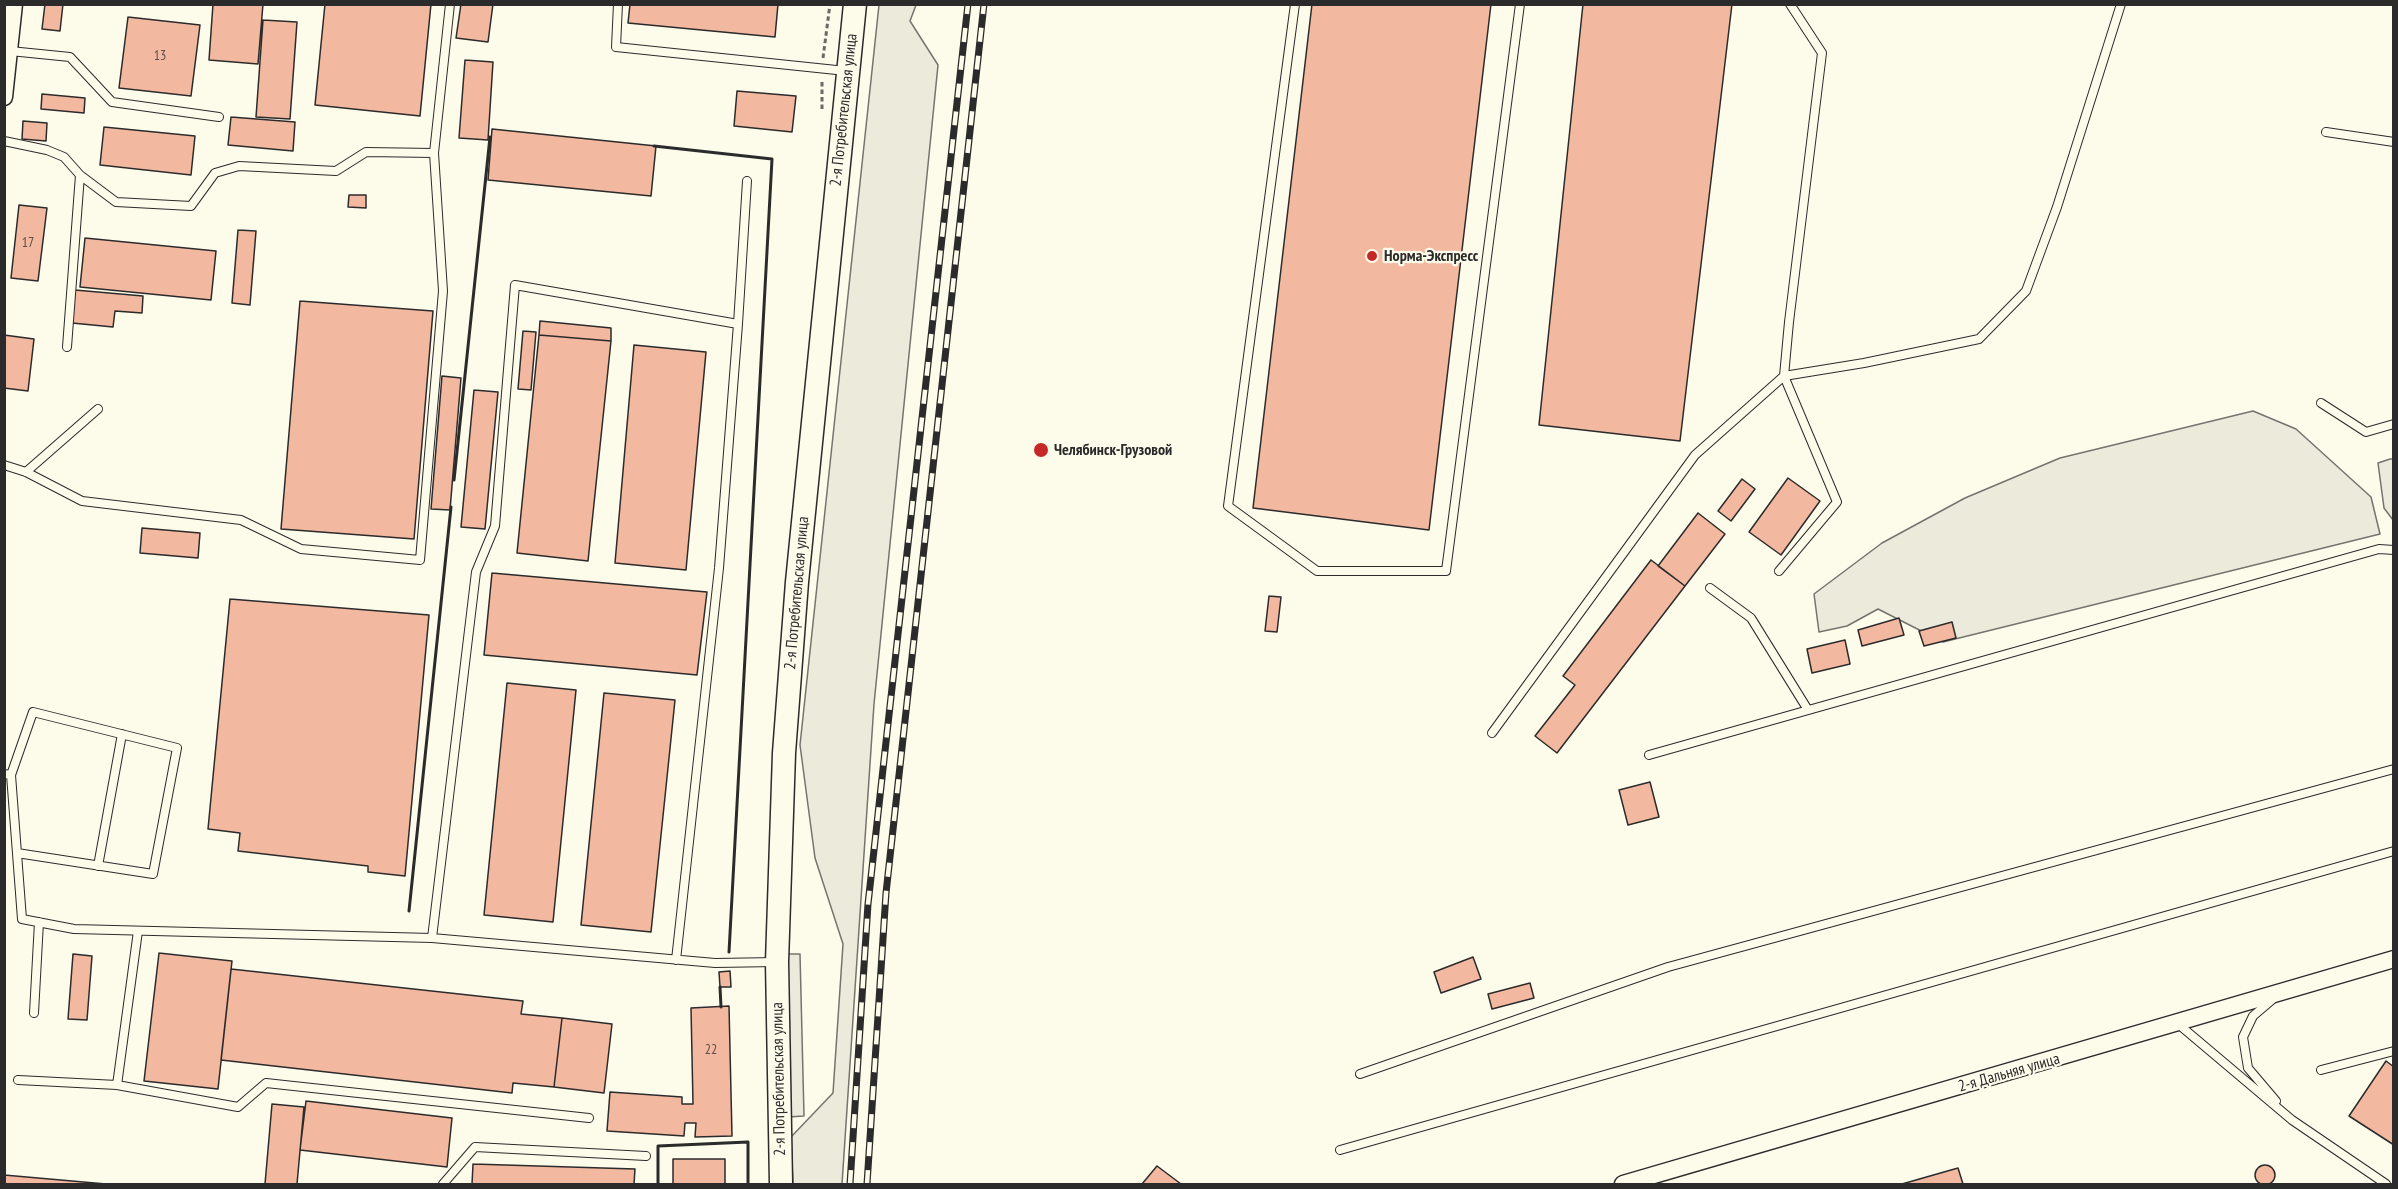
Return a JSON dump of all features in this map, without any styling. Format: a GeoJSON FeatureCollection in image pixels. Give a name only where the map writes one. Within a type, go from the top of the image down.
{"type":"FeatureCollection","features":[{"type":"Feature","properties":{"kind":"street"},"geometry":{"type":"LineString","coordinates":[[4,97],[14,4]]}},
{"type":"Feature","properties":{"kind":"street","name":"2-я Потребительская улица"},"geometry":{"type":"LineString","coordinates":[[781,1185],[777,962],[784,753],[797,582],[855,4]]}},
{"type":"Feature","properties":{"kind":"street","name":"2-я Дальняя улица"},"geometry":{"type":"LineString","coordinates":[[1623,1185],[2394,959]]}},
{"type":"Feature","properties":{"kind":"lane"},"geometry":{"type":"LineString","coordinates":[[4,465],[26,472],[82,501],[241,520],[301,549],[420,560],[443,291],[434,153],[450,4]]}},
{"type":"Feature","properties":{"kind":"lane"},"geometry":{"type":"LineString","coordinates":[[618,4],[616,47],[847,72]]}},
{"type":"Feature","properties":{"kind":"lane"},"geometry":{"type":"LineString","coordinates":[[1295,4],[1228,507],[1317,571],[1446,571],[1520,4]]}},
{"type":"Feature","properties":{"kind":"lane"},"geometry":{"type":"LineString","coordinates":[[1779,571],[1837,502],[1784,376],[1822,53],[1790,4]]}},
{"type":"Feature","properties":{"kind":"lane"},"geometry":{"type":"LineString","coordinates":[[1492,733],[1695,455],[1784,376],[1864,363],[1979,339],[2026,291],[2057,207],[2121,4]]}},
{"type":"Feature","properties":{"kind":"lane"},"geometry":{"type":"LineString","coordinates":[[8,57],[70,57],[112,102],[219,117]]}},
{"type":"Feature","properties":{"kind":"lane"},"geometry":{"type":"LineString","coordinates":[[2326,132],[2394,142]]}},
{"type":"Feature","properties":{"kind":"lane"},"geometry":{"type":"LineString","coordinates":[[4,141],[47,150],[64,157],[80,175],[116,202],[191,206],[215,173],[239,166],[336,171],[366,152],[434,153]]}},
{"type":"Feature","properties":{"kind":"lane"},"geometry":{"type":"LineString","coordinates":[[67,346],[80,175]]}},
{"type":"Feature","properties":{"kind":"lane"},"geometry":{"type":"LineString","coordinates":[[676,960],[718,568],[747,181]]}},
{"type":"Feature","properties":{"kind":"lane"},"geometry":{"type":"LineString","coordinates":[[432,938],[476,572],[495,526],[515,285],[738,324]]}},
{"type":"Feature","properties":{"kind":"lane"},"geometry":{"type":"LineString","coordinates":[[2321,404],[2366,432],[2394,424]]}},
{"type":"Feature","properties":{"kind":"lane"},"geometry":{"type":"LineString","coordinates":[[26,472],[98,409]]}},
{"type":"Feature","properties":{"kind":"lane"},"geometry":{"type":"LineString","coordinates":[[1649,755],[2379,549],[2394,550]]}},
{"type":"Feature","properties":{"kind":"lane"},"geometry":{"type":"LineString","coordinates":[[1710,588],[1751,618],[1808,710]]}},
{"type":"Feature","properties":{"kind":"lane"},"geometry":{"type":"LineString","coordinates":[[17,853],[153,874],[177,748],[33,712],[8,775],[22,919],[74,929],[432,938],[715,963],[777,962]]}},
{"type":"Feature","properties":{"kind":"lane"},"geometry":{"type":"LineString","coordinates":[[98,866],[122,734]]}},
{"type":"Feature","properties":{"kind":"lane"},"geometry":{"type":"LineString","coordinates":[[1360,1074],[1668,967],[2394,769]]}},
{"type":"Feature","properties":{"kind":"lane"},"geometry":{"type":"LineString","coordinates":[[1340,1150],[2394,851]]}},
{"type":"Feature","properties":{"kind":"lane"},"geometry":{"type":"LineString","coordinates":[[34,1013],[39,922]]}},
{"type":"Feature","properties":{"kind":"lane"},"geometry":{"type":"LineString","coordinates":[[117,1085],[138,931]]}},
{"type":"Feature","properties":{"kind":"lane"},"geometry":{"type":"LineString","coordinates":[[2280,992],[2253,1016],[2243,1037],[2248,1068],[2292,1120]]}},
{"type":"Feature","properties":{"kind":"lane"},"geometry":{"type":"LineString","coordinates":[[2176,1023],[2292,1120],[2386,1185]]}},
{"type":"Feature","properties":{"kind":"lane"},"geometry":{"type":"LineString","coordinates":[[2320,1070],[2394,1051]]}},
{"type":"Feature","properties":{"kind":"lane"},"geometry":{"type":"LineString","coordinates":[[18,1080],[117,1085],[238,1107],[266,1083],[589,1118]]}},
{"type":"Feature","properties":{"kind":"lane"},"geometry":{"type":"LineString","coordinates":[[443,1185],[475,1147],[646,1156]]}},
{"type":"Feature","properties":{"kind":"shaded area"},"geometry":{"type":"Polygon","coordinates":[[[879,5],[916,5],[910,21],[938,65],[874,704],[842,1184],[793,1184],[791,1137],[833,1093],[843,944],[815,858],[800,745],[879,5]]]}},
{"type":"Feature","properties":{"kind":"shaded area"},"geometry":{"type":"Polygon","coordinates":[[[2253,411],[2296,429],[2371,497],[2380,534],[1943,642],[1878,609],[1847,626],[1819,632],[1814,594],[1882,543],[1965,498],[2060,458],[2253,411]]]}},
{"type":"Feature","properties":{"kind":"shaded area"},"geometry":{"type":"Polygon","coordinates":[[[2393,459],[2393,520],[2384,508],[2378,463],[2393,459]]]}},
{"type":"Feature","properties":{"kind":"shaded area"},"geometry":{"type":"Polygon","coordinates":[[[784,954],[800,954],[804,1116],[788,1117],[784,954]]]}},
{"type":"Feature","properties":{"kind":"building"},"geometry":{"type":"Polygon","coordinates":[[[45,4],[63,4],[60,31],[42,29],[45,4]]]}},
{"type":"Feature","properties":{"kind":"building"},"geometry":{"type":"Polygon","coordinates":[[[213,4],[263,4],[258,64],[209,60],[213,4]]]}},
{"type":"Feature","properties":{"kind":"building"},"geometry":{"type":"Polygon","coordinates":[[[325,4],[431,4],[420,116],[315,105],[325,4]]]}},
{"type":"Feature","properties":{"kind":"building"},"geometry":{"type":"Polygon","coordinates":[[[461,4],[493,4],[488,42],[456,38],[461,4]]]}},
{"type":"Feature","properties":{"kind":"building"},"geometry":{"type":"Polygon","coordinates":[[[630,4],[778,4],[775,37],[628,23],[630,4]]]}},
{"type":"Feature","properties":{"kind":"building","name":"Норма-Экспресс"},"geometry":{"type":"Polygon","coordinates":[[[1312,4],[1491,4],[1429,530],[1253,508],[1312,4]]]}},
{"type":"Feature","properties":{"kind":"building"},"geometry":{"type":"Polygon","coordinates":[[[1583,4],[1732,4],[1680,441],[1539,425],[1583,4]]]}},
{"type":"Feature","properties":{"kind":"building"},"geometry":{"type":"Polygon","coordinates":[[[128,17],[200,25],[191,96],[119,88],[128,17]]]}},
{"type":"Feature","properties":{"kind":"building"},"geometry":{"type":"Polygon","coordinates":[[[263,20],[297,22],[290,119],[256,117],[263,20]]]}},
{"type":"Feature","properties":{"kind":"building"},"geometry":{"type":"Polygon","coordinates":[[[465,60],[493,62],[488,140],[459,138],[465,60]]]}},
{"type":"Feature","properties":{"kind":"building"},"geometry":{"type":"Polygon","coordinates":[[[737,91],[796,96],[792,132],[734,126],[737,91]]]}},
{"type":"Feature","properties":{"kind":"building"},"geometry":{"type":"Polygon","coordinates":[[[42,94],[85,98],[84,113],[41,109],[42,94]]]}},
{"type":"Feature","properties":{"kind":"building"},"geometry":{"type":"Polygon","coordinates":[[[231,117],[295,122],[293,151],[228,145],[231,117]]]}},
{"type":"Feature","properties":{"kind":"building"},"geometry":{"type":"Polygon","coordinates":[[[23,121],[47,123],[46,141],[22,139],[23,121]]]}},
{"type":"Feature","properties":{"kind":"building"},"geometry":{"type":"Polygon","coordinates":[[[104,127],[195,136],[191,175],[100,165],[104,127]]]}},
{"type":"Feature","properties":{"kind":"building"},"geometry":{"type":"Polygon","coordinates":[[[492,129],[656,146],[651,196],[488,180],[492,129]]]}},
{"type":"Feature","properties":{"kind":"building"},"geometry":{"type":"Polygon","coordinates":[[[349,195],[366,195],[366,208],[348,207],[349,195]]]}},
{"type":"Feature","properties":{"kind":"building"},"geometry":{"type":"Polygon","coordinates":[[[19,205],[47,208],[38,281],[11,278],[19,205]]]}},
{"type":"Feature","properties":{"kind":"building"},"geometry":{"type":"Polygon","coordinates":[[[238,230],[256,231],[250,305],[232,303],[238,230]]]}},
{"type":"Feature","properties":{"kind":"building"},"geometry":{"type":"Polygon","coordinates":[[[85,238],[216,251],[211,300],[80,287],[85,238]]]}},
{"type":"Feature","properties":{"kind":"building"},"geometry":{"type":"Polygon","coordinates":[[[75,290],[143,296],[142,313],[115,311],[113,327],[72,323],[75,290]]]}},
{"type":"Feature","properties":{"kind":"building"},"geometry":{"type":"Polygon","coordinates":[[[300,301],[433,311],[414,539],[281,529],[300,301]]]}},
{"type":"Feature","properties":{"kind":"building"},"geometry":{"type":"Polygon","coordinates":[[[540,321],[611,328],[611,341],[539,335],[540,321]]]}},
{"type":"Feature","properties":{"kind":"building"},"geometry":{"type":"Polygon","coordinates":[[[523,331],[536,332],[531,390],[518,389],[523,331]]]}},
{"type":"Feature","properties":{"kind":"building"},"geometry":{"type":"Polygon","coordinates":[[[4,335],[34,339],[28,391],[4,388],[4,335]]]}},
{"type":"Feature","properties":{"kind":"building"},"geometry":{"type":"Polygon","coordinates":[[[539,335],[611,341],[588,561],[517,553],[539,335]]]}},
{"type":"Feature","properties":{"kind":"building"},"geometry":{"type":"Polygon","coordinates":[[[634,345],[706,352],[686,570],[615,563],[634,345]]]}},
{"type":"Feature","properties":{"kind":"building"},"geometry":{"type":"Polygon","coordinates":[[[442,376],[461,378],[450,510],[431,509],[442,376]]]}},
{"type":"Feature","properties":{"kind":"building"},"geometry":{"type":"Polygon","coordinates":[[[474,390],[498,392],[485,529],[461,527],[474,390]]]}},
{"type":"Feature","properties":{"kind":"building"},"geometry":{"type":"Polygon","coordinates":[[[1788,478],[1820,501],[1781,555],[1749,532],[1788,478]]]}},
{"type":"Feature","properties":{"kind":"building"},"geometry":{"type":"Polygon","coordinates":[[[1742,479],[1755,489],[1731,521],[1718,511],[1742,479]]]}},
{"type":"Feature","properties":{"kind":"building"},"geometry":{"type":"Polygon","coordinates":[[[1698,513],[1725,534],[1685,586],[1658,566],[1698,513]]]}},
{"type":"Feature","properties":{"kind":"building"},"geometry":{"type":"Polygon","coordinates":[[[142,528],[200,533],[198,558],[140,553],[142,528]]]}},
{"type":"Feature","properties":{"kind":"building"},"geometry":{"type":"Polygon","coordinates":[[[1651,560],[1685,586],[1557,753],[1535,736],[1575,685],[1563,676],[1651,560]]]}},
{"type":"Feature","properties":{"kind":"building"},"geometry":{"type":"Polygon","coordinates":[[[492,573],[707,592],[697,675],[484,655],[492,573]]]}},
{"type":"Feature","properties":{"kind":"building"},"geometry":{"type":"Polygon","coordinates":[[[1269,596],[1281,597],[1277,632],[1265,631],[1269,596]]]}},
{"type":"Feature","properties":{"kind":"building"},"geometry":{"type":"Polygon","coordinates":[[[230,599],[429,615],[405,876],[368,872],[368,866],[238,851],[240,833],[208,829],[230,599]]]}},
{"type":"Feature","properties":{"kind":"building"},"geometry":{"type":"Polygon","coordinates":[[[1899,618],[1904,635],[1862,646],[1858,630],[1899,618]]]}},
{"type":"Feature","properties":{"kind":"building"},"geometry":{"type":"Polygon","coordinates":[[[1952,622],[1956,638],[1924,646],[1919,631],[1952,622]]]}},
{"type":"Feature","properties":{"kind":"building"},"geometry":{"type":"Polygon","coordinates":[[[1845,640],[1850,664],[1812,673],[1807,649],[1845,640]]]}},
{"type":"Feature","properties":{"kind":"building"},"geometry":{"type":"Polygon","coordinates":[[[507,683],[576,690],[553,922],[484,915],[507,683]]]}},
{"type":"Feature","properties":{"kind":"building"},"geometry":{"type":"Polygon","coordinates":[[[604,693],[675,700],[651,932],[581,925],[604,693]]]}},
{"type":"Feature","properties":{"kind":"building"},"geometry":{"type":"Polygon","coordinates":[[[1650,782],[1659,817],[1628,825],[1619,790],[1650,782]]]}},
{"type":"Feature","properties":{"kind":"building"},"geometry":{"type":"Polygon","coordinates":[[[159,953],[232,961],[218,1089],[144,1081],[159,953]]]}},
{"type":"Feature","properties":{"kind":"building"},"geometry":{"type":"Polygon","coordinates":[[[73,954],[92,956],[87,1020],[68,1019],[73,954]]]}},
{"type":"Feature","properties":{"kind":"building"},"geometry":{"type":"Polygon","coordinates":[[[1473,957],[1481,979],[1441,993],[1434,972],[1473,957]]]}},
{"type":"Feature","properties":{"kind":"building"},"geometry":{"type":"Polygon","coordinates":[[[231,969],[523,1001],[521,1014],[562,1018],[554,1087],[513,1083],[512,1093],[221,1060],[231,969]]]}},
{"type":"Feature","properties":{"kind":"building"},"geometry":{"type":"Polygon","coordinates":[[[730,971],[731,987],[720,987],[719,972],[730,971]]]}},
{"type":"Feature","properties":{"kind":"building"},"geometry":{"type":"Polygon","coordinates":[[[1530,983],[1534,998],[1492,1009],[1488,994],[1530,983]]]}},
{"type":"Feature","properties":{"kind":"building"},"geometry":{"type":"Polygon","coordinates":[[[729,1006],[732,1136],[695,1137],[696,1123],[685,1123],[684,1136],[607,1131],[610,1092],[682,1097],[682,1104],[693,1104],[691,1008],[729,1006]]]}},
{"type":"Feature","properties":{"kind":"building"},"geometry":{"type":"Polygon","coordinates":[[[562,1018],[612,1024],[604,1093],[554,1087],[562,1018]]]}},
{"type":"Feature","properties":{"kind":"building"},"geometry":{"type":"Polygon","coordinates":[[[2386,1061],[2394,1067],[2394,1145],[2349,1116],[2386,1061]]]}},
{"type":"Feature","properties":{"kind":"building"},"geometry":{"type":"Polygon","coordinates":[[[306,1101],[452,1118],[447,1167],[300,1150],[306,1101]]]}},
{"type":"Feature","properties":{"kind":"building"},"geometry":{"type":"Polygon","coordinates":[[[272,1104],[304,1107],[297,1184],[265,1184],[272,1104]]]}},
{"type":"Feature","properties":{"kind":"building"},"geometry":{"type":"Polygon","coordinates":[[[673,1159],[725,1159],[725,1184],[673,1184],[673,1159]]]}},
{"type":"Feature","properties":{"kind":"building"},"geometry":{"type":"Polygon","coordinates":[[[473,1164],[635,1169],[634,1184],[472,1184],[473,1164]]]}},
{"type":"Feature","properties":{"kind":"building"},"geometry":{"type":"Polygon","coordinates":[[[2265,1165],[2272,1168],[2275,1175],[2272,1182],[2265,1185],[2258,1182],[2255,1175],[2258,1168],[2265,1165]]]}},
{"type":"Feature","properties":{"kind":"building"},"geometry":{"type":"Polygon","coordinates":[[[1157,1166],[1181,1184],[1142,1184],[1157,1166]]]}},
{"type":"Feature","properties":{"kind":"building"},"geometry":{"type":"Polygon","coordinates":[[[1958,1168],[1963,1184],[1902,1184],[1958,1168]]]}},
{"type":"Feature","properties":{"kind":"building"},"geometry":{"type":"Polygon","coordinates":[[[4,1175],[106,1184],[4,1184],[4,1175]]]}},
{"type":"Feature","properties":{"kind":"railway"},"geometry":{"type":"LineString","coordinates":[[850,1184],[868,904],[968,4]]}},
{"type":"Feature","properties":{"kind":"railway"},"geometry":{"type":"LineString","coordinates":[[867,1184],[886,893],[984,4]]}},
{"type":"Feature","properties":{"kind":"wall"},"geometry":{"type":"LineString","coordinates":[[454,480],[490,137]]}},
{"type":"Feature","properties":{"kind":"wall"},"geometry":{"type":"LineString","coordinates":[[654,146],[772,159],[729,952]]}},
{"type":"Feature","properties":{"kind":"wall"},"geometry":{"type":"LineString","coordinates":[[409,911],[451,507]]}},
{"type":"Feature","properties":{"kind":"wall"},"geometry":{"type":"LineString","coordinates":[[720,987],[721,1007]]}},
{"type":"Feature","properties":{"kind":"wall"},"geometry":{"type":"LineString","coordinates":[[658,1184],[658,1146],[748,1142],[748,1184]]}},
{"type":"Feature","properties":{"kind":"place","name":"Норма-Экспресс"},"geometry":{"type":"Point","coordinates":[1372,256]}},
{"type":"Feature","properties":{"kind":"place","name":"Челябинск-Грузовой"},"geometry":{"type":"Point","coordinates":[1041,450]}}]}
